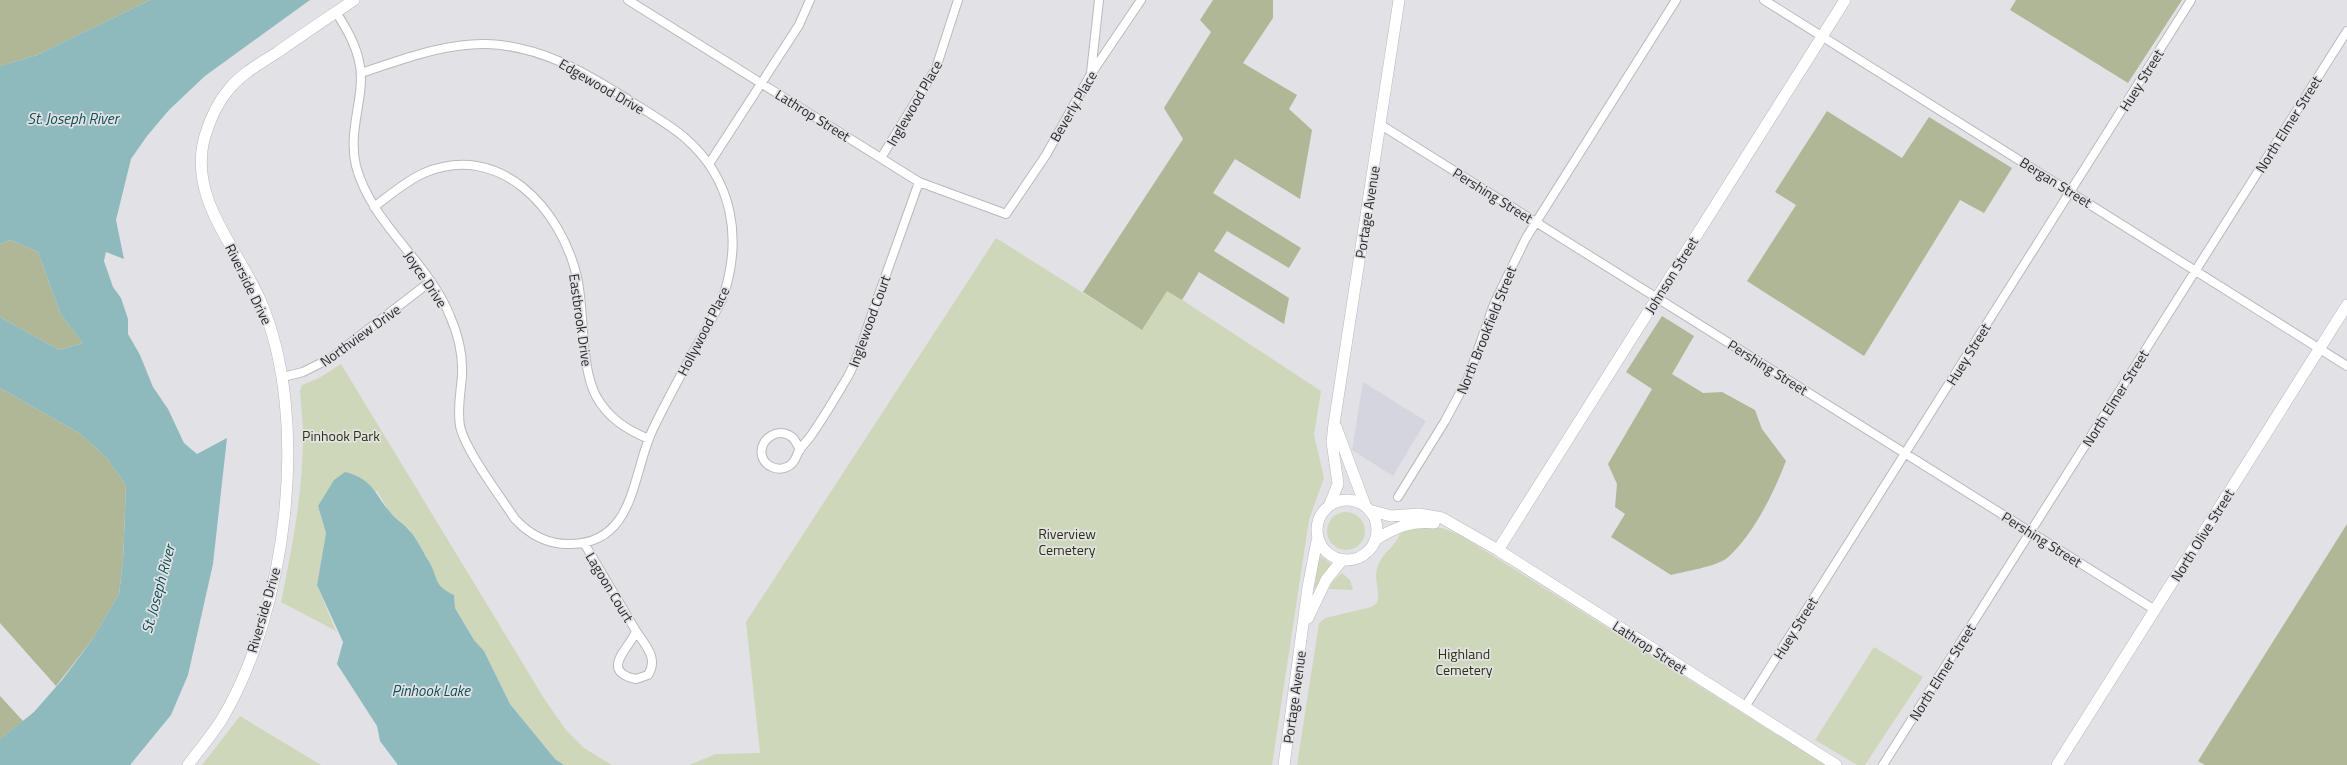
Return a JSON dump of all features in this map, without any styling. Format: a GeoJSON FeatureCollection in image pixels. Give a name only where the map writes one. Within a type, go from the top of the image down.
{"type":"FeatureCollection","features":[{"type":"Feature","properties":{"kind":"street","name":"Riverside Drive"},"geometry":{"type":"LineString","coordinates":[[188,765],[222,719],[252,653],[272,590],[280,548],[288,474],[288,417],[283,377],[272,331],[250,277],[215,219],[208,203],[203,185],[202,153],[212,116],[230,88],[243,75],[354,0]]}},
{"type":"Feature","properties":{"kind":"street","name":"Lathrop Street"},"geometry":{"type":"LineString","coordinates":[[628,0],[641,3],[919,182],[1006,214]]}},
{"type":"Feature","properties":{"kind":"street"},"geometry":{"type":"LineString","coordinates":[[709,164],[798,25],[810,0]]}},
{"type":"Feature","properties":{"kind":"street","name":"Inglewood Place"},"geometry":{"type":"LineString","coordinates":[[881,158],[936,68],[958,0]]}},
{"type":"Feature","properties":{"kind":"street"},"geometry":{"type":"LineString","coordinates":[[1091,74],[1099,0]]}},
{"type":"Feature","properties":{"kind":"street","name":"Beverly Place"},"geometry":{"type":"LineString","coordinates":[[1006,214],[1046,155],[1091,74],[1141,0]]}},
{"type":"Feature","properties":{"kind":"street","name":"Portage Avenue"},"geometry":{"type":"LineString","coordinates":[[1330,504],[1338,484],[1332,442],[1334,424],[1399,0]]}},
{"type":"Feature","properties":{"kind":"street","name":"North Brookfield Street"},"geometry":{"type":"LineString","coordinates":[[1398,497],[1445,421],[1465,385],[1504,281],[1536,222],[1676,0]]}},
{"type":"Feature","properties":{"kind":"street","name":"Bergan Street"},"geometry":{"type":"LineString","coordinates":[[1764,0],[2071,191],[2347,366]]}},
{"type":"Feature","properties":{"kind":"street","name":"Johnson Street"},"geometry":{"type":"LineString","coordinates":[[1498,550],[1845,0]]}},
{"type":"Feature","properties":{"kind":"street","name":"Huey Street"},"geometry":{"type":"LineString","coordinates":[[1744,707],[2191,0]]}},
{"type":"Feature","properties":{"kind":"street","name":"Joyce Drive"},"geometry":{"type":"LineString","coordinates":[[336,12],[352,39],[361,73],[360,92],[353,126],[356,165],[363,185],[374,206],[431,281],[440,295],[457,334],[462,373],[459,414],[460,426],[468,446],[515,519],[523,528],[543,540],[556,543],[584,543]]}},
{"type":"Feature","properties":{"kind":"street","name":"North Elmer Street"},"geometry":{"type":"LineString","coordinates":[[1884,765],[2347,31]]}},
{"type":"Feature","properties":{"kind":"street","name":"Edgewood Drive"},"geometry":{"type":"LineString","coordinates":[[361,73],[458,46],[487,44],[532,51],[574,67],[679,133],[709,164]]}},
{"type":"Feature","properties":{"kind":"street","name":"Pershing Street"},"geometry":{"type":"LineString","coordinates":[[1381,125],[2155,610]]}},
{"type":"Feature","properties":{"kind":"street","name":"Hollywood Place"},"geometry":{"type":"LineString","coordinates":[[584,543],[607,532],[625,513],[649,439],[722,300],[728,282],[732,263],[732,225],[724,192],[709,164]]}},
{"type":"Feature","properties":{"kind":"street","name":"Eastbrook Drive"},"geometry":{"type":"LineString","coordinates":[[374,206],[418,176],[439,168],[453,166],[485,168],[502,173],[532,194],[556,226],[573,264],[580,297],[589,375],[596,396],[612,418],[649,439]]}},
{"type":"Feature","properties":{"kind":"street","name":"Inglewood Court"},"geometry":{"type":"LineString","coordinates":[[800,450],[794,439],[787,434],[779,433],[771,435],[765,440],[762,448],[762,456],[766,463],[773,468],[781,469],[789,467],[795,462],[800,450],[810,437],[852,368],[919,182]]}},
{"type":"Feature","properties":{"kind":"street","name":"Northview Drive"},"geometry":{"type":"LineString","coordinates":[[283,377],[303,372],[331,358],[431,281]]}},
{"type":"Feature","properties":{"kind":"street","name":"North Olive Street"},"geometry":{"type":"LineString","coordinates":[[2057,765],[2347,305]]}},
{"type":"Feature","properties":{"kind":"street","name":"Portage Avenue"},"geometry":{"type":"LineString","coordinates":[[1334,424],[1367,508]]}},
{"type":"Feature","properties":{"kind":"street"},"geometry":{"type":"LineString","coordinates":[[1344,501],[1367,508],[1377,524],[1375,540],[1362,556],[1351,560],[1342,560],[1322,549],[1317,541],[1320,517],[1330,504],[1344,501]]}},
{"type":"Feature","properties":{"kind":"street","name":"Lathrop Street"},"geometry":{"type":"LineString","coordinates":[[1367,508],[1391,516],[1419,514],[1442,518],[1498,550],[1836,765]]}},
{"type":"Feature","properties":{"kind":"street","name":"Lathrop Street"},"geometry":{"type":"LineString","coordinates":[[1375,540],[1395,528],[1423,522],[1443,524],[1464,531]]}},
{"type":"Feature","properties":{"kind":"street","name":"Portage Avenue"},"geometry":{"type":"LineString","coordinates":[[1284,765],[1304,628],[1308,587],[1317,541]]}},
{"type":"Feature","properties":{"kind":"street","name":"Lagoon Court"},"geometry":{"type":"LineString","coordinates":[[584,543],[652,656],[653,662],[648,674],[636,679],[624,674],[620,669],[618,661],[620,655],[631,643],[636,631]]}},
{"type":"Feature","properties":{"kind":"street","name":"Portage Avenue"},"geometry":{"type":"LineString","coordinates":[[1304,628],[1326,580],[1342,560]]}},
{"type":"Feature","properties":{"kind":"shaded area"},"geometry":{"type":"Polygon","coordinates":[[[1363,382],[1426,421],[1393,476],[1352,450],[1363,382]]]}},
{"type":"Feature","properties":{"kind":"green space"},"geometry":{"type":"Polygon","coordinates":[[[0,0],[150,0],[37,55],[0,66],[0,0]]]}},
{"type":"Feature","properties":{"kind":"green space"},"geometry":{"type":"Polygon","coordinates":[[[1213,0],[1273,0],[1273,18],[1243,63],[1297,95],[1289,109],[1312,130],[1300,199],[1235,159],[1213,193],[1301,248],[1289,268],[1227,231],[1214,251],[1289,298],[1284,324],[1199,272],[1182,300],[1167,291],[1142,330],[1083,292],[1183,139],[1164,108],[1211,32],[1200,20],[1213,0]]]}},
{"type":"Feature","properties":{"kind":"green space"},"geometry":{"type":"Polygon","coordinates":[[[2016,0],[2182,0],[2128,83],[2010,10],[2016,0]]]}},
{"type":"Feature","properties":{"kind":"green space"},"geometry":{"type":"Polygon","coordinates":[[[1827,111],[1902,158],[1929,117],[2012,168],[1984,213],[1960,200],[1864,356],[1747,281],[1796,205],[1775,192],[1827,111]]]}},
{"type":"Feature","properties":{"kind":"green space","name":"Riverview Cemetery"},"geometry":{"type":"Polygon","coordinates":[[[996,238],[1142,330],[1167,290],[1321,391],[1314,435],[1324,478],[1309,520],[1272,765],[689,765],[716,754],[760,753],[746,622],[996,238]]]}},
{"type":"Feature","properties":{"kind":"green space"},"geometry":{"type":"Polygon","coordinates":[[[11,240],[38,252],[61,315],[83,343],[59,350],[0,317],[0,244],[11,240]]]}},
{"type":"Feature","properties":{"kind":"green space"},"geometry":{"type":"Polygon","coordinates":[[[1662,316],[1694,336],[1672,374],[1703,393],[1722,392],[1755,410],[1762,429],[1786,461],[1762,513],[1737,549],[1727,558],[1715,564],[1671,575],[1611,537],[1625,514],[1615,507],[1617,484],[1608,464],[1652,389],[1626,372],[1662,316]]]}},
{"type":"Feature","properties":{"kind":"green space","name":"Pinhook Park"},"geometry":{"type":"Polygon","coordinates":[[[341,364],[545,700],[566,730],[584,748],[612,765],[564,765],[555,759],[510,704],[484,651],[474,640],[455,608],[454,595],[442,590],[433,574],[432,567],[409,529],[390,513],[377,491],[318,506],[326,533],[317,585],[336,631],[281,602],[293,541],[303,458],[300,391],[302,385],[319,378],[341,364]]]}},
{"type":"Feature","properties":{"kind":"green space"},"geometry":{"type":"Polygon","coordinates":[[[0,388],[79,433],[106,457],[126,485],[123,561],[119,594],[92,640],[56,686],[0,623],[0,388]]]}},
{"type":"Feature","properties":{"kind":"green space"},"geometry":{"type":"Polygon","coordinates":[[[1346,512],[1359,518],[1365,531],[1359,544],[1346,550],[1333,544],[1327,531],[1333,518],[1346,512]]]}},
{"type":"Feature","properties":{"kind":"green space"},"geometry":{"type":"Polygon","coordinates":[[[2347,524],[2347,765],[2205,765],[2198,761],[2347,524]]]}},
{"type":"Feature","properties":{"kind":"green space","name":"Highland Cemetery"},"geometry":{"type":"Polygon","coordinates":[[[1423,525],[1442,528],[1460,535],[1825,765],[1297,765],[1319,623],[1325,618],[1371,607],[1377,603],[1378,593],[1376,573],[1382,557],[1398,539],[1400,531],[1423,525]]]}},
{"type":"Feature","properties":{"kind":"green space"},"geometry":{"type":"Polygon","coordinates":[[[1319,557],[1322,557],[1332,565],[1314,590],[1319,557]]]}},
{"type":"Feature","properties":{"kind":"green space"},"geometry":{"type":"Polygon","coordinates":[[[1342,573],[1350,580],[1353,590],[1329,589],[1333,581],[1342,573]]]}},
{"type":"Feature","properties":{"kind":"green space"},"geometry":{"type":"Polygon","coordinates":[[[1874,647],[1923,677],[1865,765],[1857,765],[1815,740],[1874,647]]]}},
{"type":"Feature","properties":{"kind":"green space"},"geometry":{"type":"Polygon","coordinates":[[[0,696],[23,721],[0,739],[0,696]]]}},
{"type":"Feature","properties":{"kind":"green space"},"geometry":{"type":"Polygon","coordinates":[[[240,716],[321,765],[202,765],[240,716]]]}},
{"type":"Feature","properties":{"kind":"water","name":"St. Joseph River"},"geometry":{"type":"Polygon","coordinates":[[[150,0],[310,0],[205,76],[169,110],[147,136],[131,159],[116,220],[124,259],[106,252],[104,261],[113,287],[121,298],[128,319],[128,334],[140,355],[153,387],[168,409],[184,443],[197,454],[227,438],[213,564],[188,675],[171,715],[130,765],[0,765],[0,739],[34,712],[62,680],[92,640],[119,594],[123,561],[126,485],[106,457],[79,433],[0,388],[0,317],[59,350],[83,343],[61,315],[38,252],[11,240],[0,244],[0,66],[37,55],[150,0]]]}},
{"type":"Feature","properties":{"kind":"water","name":"Pinhook Lake"},"geometry":{"type":"Polygon","coordinates":[[[345,472],[362,479],[367,483],[392,514],[414,536],[431,566],[439,584],[442,588],[454,595],[455,608],[474,640],[484,651],[510,704],[555,759],[564,765],[398,765],[380,741],[377,726],[337,664],[343,642],[317,585],[326,533],[318,506],[334,480],[345,472]]]}}]}
